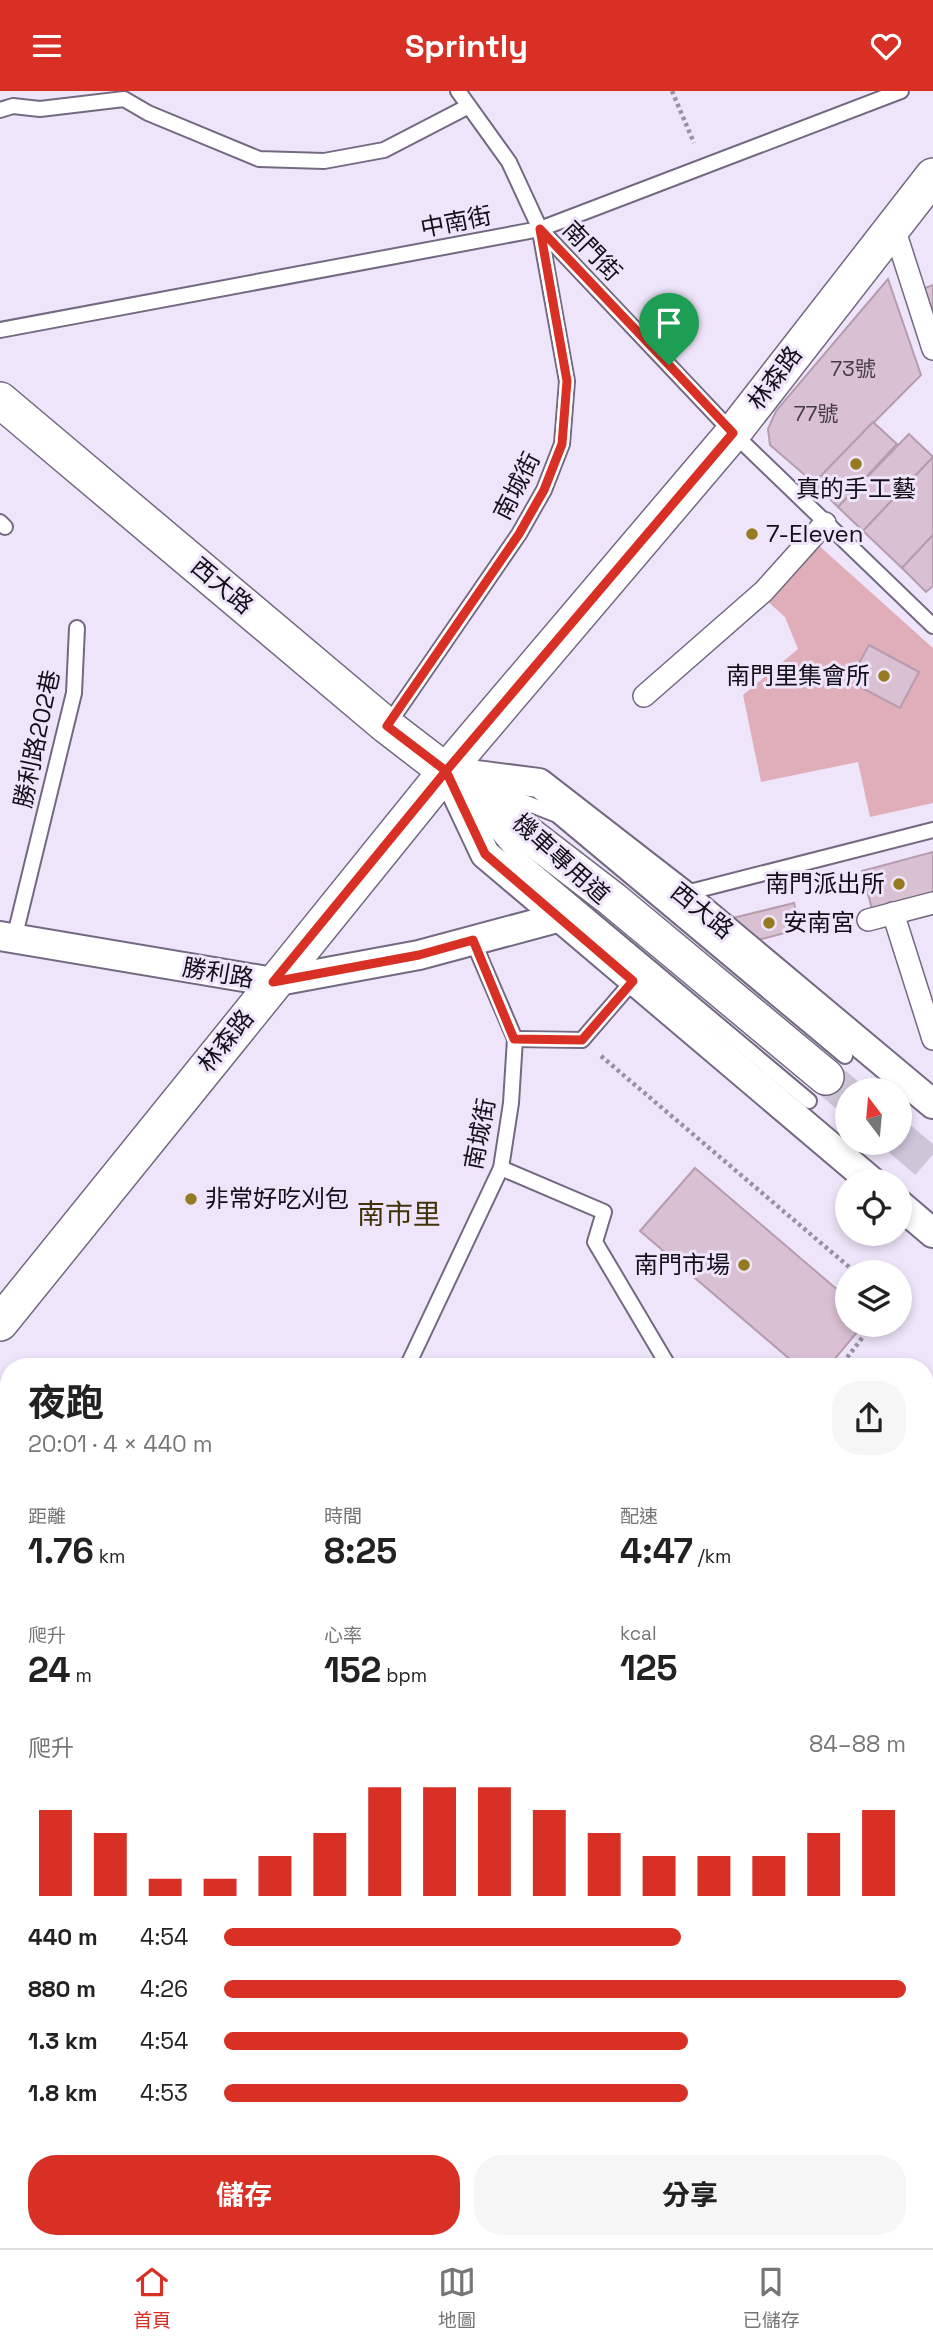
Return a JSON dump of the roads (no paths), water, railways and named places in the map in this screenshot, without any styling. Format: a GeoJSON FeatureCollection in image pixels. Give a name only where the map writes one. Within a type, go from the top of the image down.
{"type":"FeatureCollection","features":[{"type":"Feature","properties":{"kind":"street","name":"林森路"},"geometry":{"type":"LineString","coordinates":[[0,1323],[446,771],[733,433],[892,225],[933,176]]}},
{"type":"Feature","properties":{"kind":"street"},"geometry":{"type":"LineString","coordinates":[[892,225],[933,349]]}},
{"type":"Feature","properties":{"kind":"street","name":"西大路"},"geometry":{"type":"LineString","coordinates":[[0,400],[387,726],[612,899],[827,1078]]}},
{"type":"Feature","properties":{"kind":"street"},"geometry":{"type":"LineString","coordinates":[[644,696],[764,590],[825,523]]}},
{"type":"Feature","properties":{"kind":"street","name":"西大路"},"geometry":{"type":"LineString","coordinates":[[446,771],[538,783],[682,894],[933,1104]]}},
{"type":"Feature","properties":{"kind":"street","name":"西大路"},"geometry":{"type":"LineString","coordinates":[[446,771],[485,854],[557,918],[858,1169]]}},
{"type":"Feature","properties":{"kind":"street"},"geometry":{"type":"LineString","coordinates":[[868,920],[933,903]]}},
{"type":"Feature","properties":{"kind":"street"},"geometry":{"type":"LineString","coordinates":[[893,913],[933,1039]]}},
{"type":"Feature","properties":{"kind":"street","name":"勝利路"},"geometry":{"type":"LineString","coordinates":[[7,937],[273,982],[419,955],[557,918]]}},
{"type":"Feature","properties":{"kind":"street"},"geometry":{"type":"LineString","coordinates":[[912,1215],[933,1233]]}},
{"type":"Feature","properties":{"kind":"lane","name":"南門街"},"geometry":{"type":"LineString","coordinates":[[458,91],[509,162],[540,229],[733,433],[933,626]]}},
{"type":"Feature","properties":{"kind":"lane","name":"中南街"},"geometry":{"type":"LineString","coordinates":[[0,330],[540,229],[901,91]]}},
{"type":"Feature","properties":{"kind":"lane"},"geometry":{"type":"LineString","coordinates":[[0,110],[13,106],[40,109],[124,99],[149,113],[259,159],[324,161],[384,150],[467,107]]}},
{"type":"Feature","properties":{"kind":"lane","name":"南城街"},"geometry":{"type":"LineString","coordinates":[[387,726],[519,534],[544,490],[562,444],[567,381],[540,229]]}},
{"type":"Feature","properties":{"kind":"lane","name":"勝利路202巷"},"geometry":{"type":"LineString","coordinates":[[7,937],[74,693],[77,628]]}},
{"type":"Feature","properties":{"kind":"lane"},"geometry":{"type":"LineString","coordinates":[[682,894],[933,829]]}},
{"type":"Feature","properties":{"kind":"lane","name":"南城街"},"geometry":{"type":"LineString","coordinates":[[411,1358],[501,1168],[511,1103],[514,1039],[473,940]]}},
{"type":"Feature","properties":{"kind":"lane"},"geometry":{"type":"LineString","coordinates":[[514,1039],[582,1040],[633,981]]}},
{"type":"Feature","properties":{"kind":"lane"},"geometry":{"type":"LineString","coordinates":[[501,1168],[604,1212],[595,1242],[664,1358]]}},
{"type":"Feature","properties":{"kind":"tunnel"},"geometry":{"type":"LineString","coordinates":[[826,1077],[835,1085]]}},
{"type":"Feature","properties":{"kind":"tunnel"},"geometry":{"type":"LineString","coordinates":[[912,1149],[933,1167]]}},
{"type":"Feature","properties":{"kind":"place","name":"真的手工藝"},"geometry":{"type":"Point","coordinates":[856,464]}},
{"type":"Feature","properties":{"kind":"place","name":"7-Eleven"},"geometry":{"type":"Point","coordinates":[752,534]}},
{"type":"Feature","properties":{"kind":"place","name":"南門里集會所"},"geometry":{"type":"Point","coordinates":[884,676]}},
{"type":"Feature","properties":{"kind":"place","name":"南門派出所"},"geometry":{"type":"Point","coordinates":[899,884]}},
{"type":"Feature","properties":{"kind":"place","name":"安南宮"},"geometry":{"type":"Point","coordinates":[769,923]}},
{"type":"Feature","properties":{"kind":"place","name":"非常好吃刈包"},"geometry":{"type":"Point","coordinates":[191,1199]}},
{"type":"Feature","properties":{"kind":"place","name":"南門市場"},"geometry":{"type":"Point","coordinates":[744,1265]}},
{"type":"Feature","properties":{"kind":"district","name":"南市里"},"geometry":{"type":"Point","coordinates":[399,1214]}}]}
